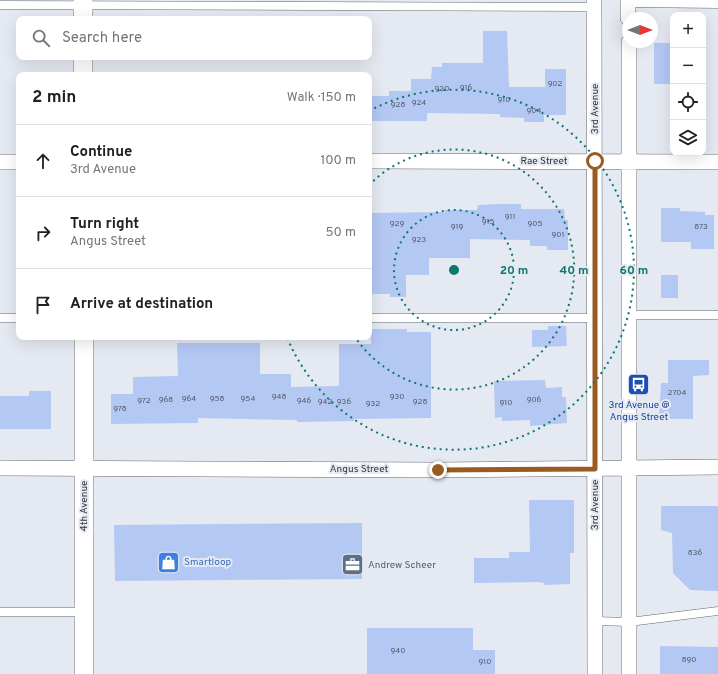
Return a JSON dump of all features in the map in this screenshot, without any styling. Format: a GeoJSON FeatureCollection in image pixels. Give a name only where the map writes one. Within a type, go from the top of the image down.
{"type":"FeatureCollection","features":[{"type":"Feature","properties":{"kind":"street","name":"3rd Avenue"},"geometry":{"type":"LineString","coordinates":[[594,4],[595,674]]}},
{"type":"Feature","properties":{"kind":"street"},"geometry":{"type":"LineString","coordinates":[[628,48],[629,674]]}},
{"type":"Feature","properties":{"kind":"street"},"geometry":{"type":"LineString","coordinates":[[83,60],[83,72]]}},
{"type":"Feature","properties":{"kind":"street"},"geometry":{"type":"LineString","coordinates":[[0,162],[16,162]]}},
{"type":"Feature","properties":{"kind":"street","name":"Rae Street"},"geometry":{"type":"LineString","coordinates":[[372,162],[718,162]]}},
{"type":"Feature","properties":{"kind":"street","name":"4th Avenue"},"geometry":{"type":"LineString","coordinates":[[84,340],[84,674]]}},
{"type":"Feature","properties":{"kind":"street","name":"Angus Street"},"geometry":{"type":"LineString","coordinates":[[0,468],[595,469],[718,467]]}},
{"type":"Feature","properties":{"kind":"lane"},"geometry":{"type":"LineString","coordinates":[[0,6],[83,8],[594,4]]}},
{"type":"Feature","properties":{"kind":"lane"},"geometry":{"type":"LineString","coordinates":[[628,7],[718,4]]}},
{"type":"Feature","properties":{"kind":"lane"},"geometry":{"type":"LineString","coordinates":[[629,314],[718,314]]}},
{"type":"Feature","properties":{"kind":"lane"},"geometry":{"type":"LineString","coordinates":[[0,318],[16,318]]}},
{"type":"Feature","properties":{"kind":"lane"},"geometry":{"type":"LineString","coordinates":[[372,318],[595,318]]}},
{"type":"Feature","properties":{"kind":"lane"},"geometry":{"type":"LineString","coordinates":[[0,612],[84,612]]}},
{"type":"Feature","properties":{"kind":"lane"},"geometry":{"type":"LineString","coordinates":[[595,621],[629,622],[718,612]]}},
{"type":"Feature","properties":{"kind":"building"},"geometry":{"type":"Polygon","coordinates":[[[483,31],[507,31],[509,87],[545,87],[545,69],[566,69],[566,115],[544,115],[544,122],[524,122],[524,118],[500,117],[500,114],[427,113],[427,121],[372,121],[372,96],[389,96],[389,91],[411,91],[411,79],[431,79],[432,67],[442,67],[442,63],[483,63],[483,31]]]}},
{"type":"Feature","properties":{"kind":"building"},"geometry":{"type":"Polygon","coordinates":[[[658,43],[670,43],[670,84],[654,84],[654,48],[658,48],[658,43]]]}},
{"type":"Feature","properties":{"kind":"building"},"geometry":{"type":"Polygon","coordinates":[[[521,204],[521,209],[564,209],[565,220],[568,220],[568,250],[547,250],[547,246],[530,246],[530,240],[470,239],[470,258],[429,258],[429,275],[406,275],[406,297],[390,297],[390,294],[372,294],[372,213],[477,210],[478,205],[521,204]]]}},
{"type":"Feature","properties":{"kind":"building"},"geometry":{"type":"Polygon","coordinates":[[[661,208],[680,208],[680,211],[705,212],[705,215],[714,215],[714,249],[691,249],[691,242],[661,242],[661,208]]]}},
{"type":"Feature","properties":{"kind":"building"},"geometry":{"type":"Polygon","coordinates":[[[661,275],[678,275],[678,298],[661,298],[661,275]]]}},
{"type":"Feature","properties":{"kind":"building"},"geometry":{"type":"Polygon","coordinates":[[[548,326],[566,326],[567,346],[532,347],[532,330],[548,330],[548,326]]]}},
{"type":"Feature","properties":{"kind":"building"},"geometry":{"type":"Polygon","coordinates":[[[372,329],[407,329],[407,332],[431,332],[431,418],[354,419],[354,421],[297,422],[297,420],[198,418],[198,423],[111,424],[111,394],[133,394],[133,377],[178,376],[177,343],[260,343],[260,374],[291,374],[291,387],[339,386],[339,344],[371,344],[372,329]]]}},
{"type":"Feature","properties":{"kind":"building"},"geometry":{"type":"Polygon","coordinates":[[[668,360],[709,360],[709,375],[693,376],[693,419],[659,419],[661,383],[668,383],[668,360]]]}},
{"type":"Feature","properties":{"kind":"building"},"geometry":{"type":"Polygon","coordinates":[[[545,380],[546,388],[562,387],[562,397],[566,397],[567,423],[530,426],[530,420],[502,421],[502,417],[495,418],[494,381],[545,380]]]}},
{"type":"Feature","properties":{"kind":"building"},"geometry":{"type":"Polygon","coordinates":[[[29,391],[51,391],[51,429],[0,429],[0,396],[29,396],[29,391]]]}},
{"type":"Feature","properties":{"kind":"building"},"geometry":{"type":"Polygon","coordinates":[[[529,500],[574,500],[574,553],[570,553],[570,584],[544,585],[544,583],[539,582],[474,583],[474,558],[509,558],[509,552],[530,552],[529,500]]]}},
{"type":"Feature","properties":{"kind":"building"},"geometry":{"type":"Polygon","coordinates":[[[661,506],[718,506],[718,591],[690,590],[673,573],[672,533],[661,530],[661,506]]]}},
{"type":"Feature","properties":{"kind":"building"},"geometry":{"type":"Polygon","coordinates":[[[362,523],[362,579],[115,581],[114,525],[362,523]]]}},
{"type":"Feature","properties":{"kind":"building"},"geometry":{"type":"Polygon","coordinates":[[[367,628],[473,628],[473,650],[495,650],[495,674],[367,674],[367,628]]]}},
{"type":"Feature","properties":{"kind":"building"},"geometry":{"type":"Polygon","coordinates":[[[660,646],[718,647],[718,674],[660,674],[660,646]]]}},
{"type":"Feature","properties":{"kind":"place","name":"3rd Avenue @ Angus Street"},"geometry":{"type":"Point","coordinates":[639,385]}},
{"type":"Feature","properties":{"kind":"place","name":"Smartloop"},"geometry":{"type":"Point","coordinates":[168,562]}},
{"type":"Feature","properties":{"kind":"place","name":"Andrew Scheer"},"geometry":{"type":"Point","coordinates":[353,565]}},
{"type":"Feature","properties":{"kind":"route"},"geometry":{"type":"LineString","coordinates":[[438,470],[595,469],[595,161]]}}]}
